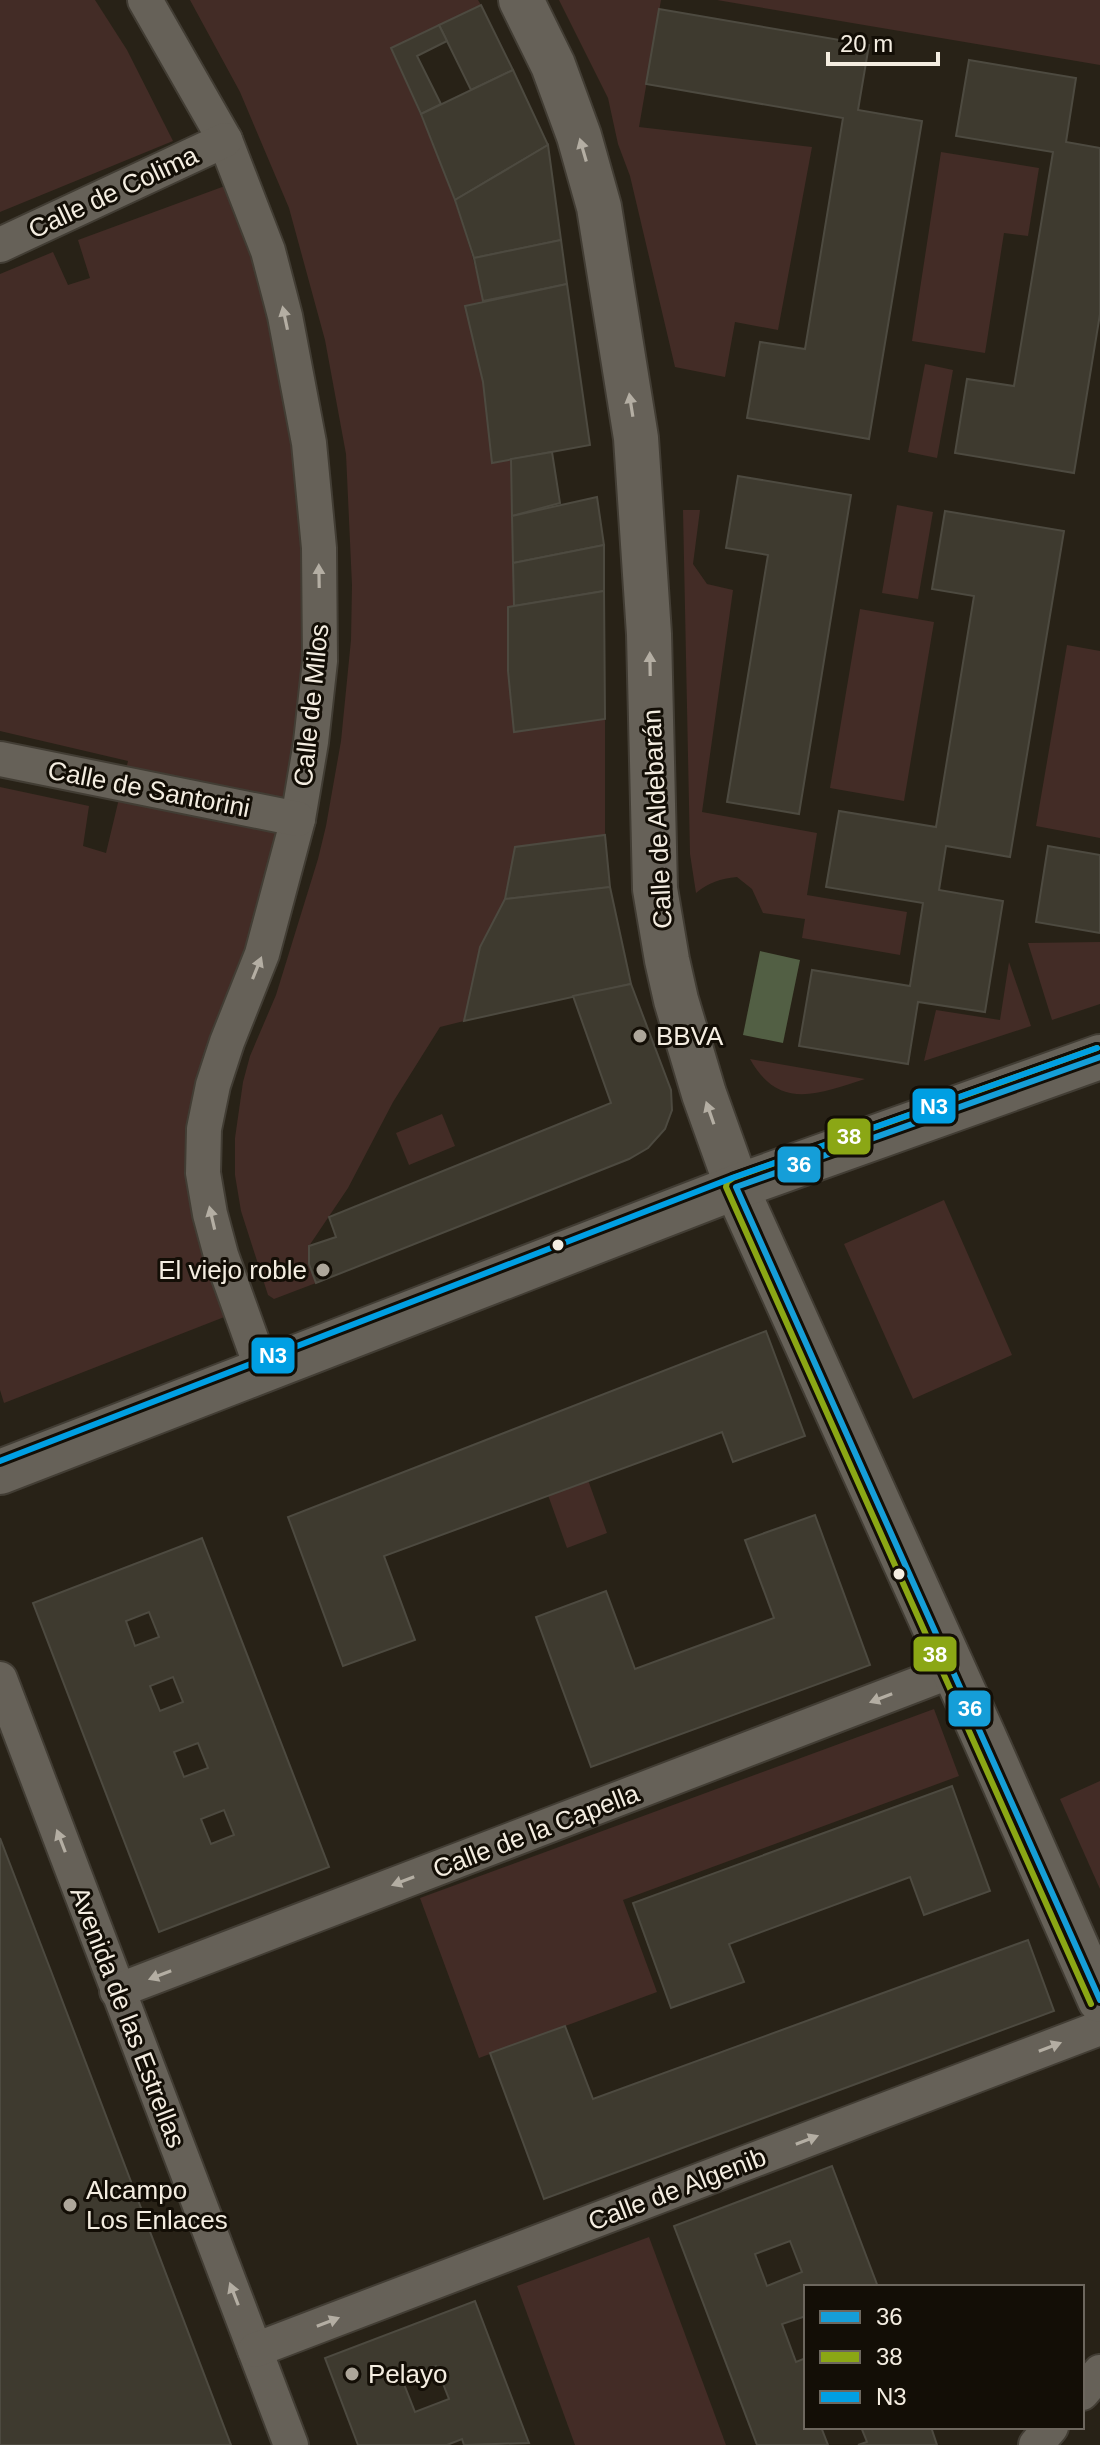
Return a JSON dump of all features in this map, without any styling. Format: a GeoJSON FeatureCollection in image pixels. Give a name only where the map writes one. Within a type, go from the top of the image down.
{"type":"FeatureCollection","features":[{"type":"Feature","properties":{"kind":"street","name":"Calle de Milos"},"geometry":{"type":"LineString","coordinates":[[145,0],[225,140],[268,251],[285,316],[309,443],[319,548],[320,661],[298,819],[262,954],[227,1042],[213,1085],[204,1129],[203,1173],[210,1214],[221,1255],[263,1372]]}},
{"type":"Feature","properties":{"kind":"street","name":"Calle de Aldebarán"},"geometry":{"type":"LineString","coordinates":[[521,0],[559,79],[599,207],[636,438],[649,634],[655,889],[676,1000],[736,1187],[1100,2000]]}},
{"type":"Feature","properties":{"kind":"street","name":"Calle de Colima"},"geometry":{"type":"LineString","coordinates":[[0,245],[225,140]]}},
{"type":"Feature","properties":{"kind":"street","name":"Calle de Santorini"},"geometry":{"type":"LineString","coordinates":[[0,759],[298,819]]}},
{"type":"Feature","properties":{"kind":"street"},"geometry":{"type":"LineString","coordinates":[[0,1472],[736,1187],[1100,1057]]}},
{"type":"Feature","properties":{"kind":"street","name":"Calle de la Capella"},"geometry":{"type":"LineString","coordinates":[[117,1991],[954,1670]]}},
{"type":"Feature","properties":{"kind":"street","name":"Avenida de las Estrellas"},"geometry":{"type":"LineString","coordinates":[[0,1679],[291,2445]]}},
{"type":"Feature","properties":{"kind":"street","name":"Calle de Algenib"},"geometry":{"type":"LineString","coordinates":[[255,2350],[1100,2028]]}},
{"type":"Feature","properties":{"kind":"street"},"geometry":{"type":"LineString","coordinates":[[1084,2391],[1100,2372]]}},
{"type":"Feature","properties":{"kind":"street"},"geometry":{"type":"LineString","coordinates":[[1036,2445],[1049,2429]]}},
{"type":"Feature","properties":{"kind":"shaded area"},"geometry":{"type":"Polygon","coordinates":[[[0,0],[95,0],[127,50],[173,141],[0,212],[0,0]]]}},
{"type":"Feature","properties":{"kind":"shaded area"},"geometry":{"type":"Polygon","coordinates":[[[190,0],[478,0],[481,5],[391,49],[456,204],[483,301],[465,306],[483,382],[492,462],[511,459],[514,606],[508,607],[508,671],[515,732],[605,719],[605,835],[515,847],[505,899],[464,1021],[440,1027],[393,1102],[348,1188],[309,1246],[309,1264],[316,1283],[274,1299],[268,1295],[241,1211],[235,1175],[235,1138],[250,1056],[276,995],[318,859],[341,741],[351,640],[352,585],[346,454],[325,340],[289,208],[240,92],[190,0]]]}},
{"type":"Feature","properties":{"kind":"shaded area"},"geometry":{"type":"Polygon","coordinates":[[[559,0],[661,0],[639,127],[812,147],[778,330],[735,322],[725,377],[675,367],[630,176],[618,144],[608,98],[559,0]]]}},
{"type":"Feature","properties":{"kind":"shaded area"},"geometry":{"type":"Polygon","coordinates":[[[717,0],[1100,0],[1100,65],[717,0]]]}},
{"type":"Feature","properties":{"kind":"shaded area"},"geometry":{"type":"Polygon","coordinates":[[[941,152],[1039,168],[1028,236],[1004,233],[985,353],[912,341],[941,152]]]}},
{"type":"Feature","properties":{"kind":"shaded area"},"geometry":{"type":"Polygon","coordinates":[[[233,183],[291,375],[310,658],[273,873],[199,1097],[232,1314],[4,1403],[0,1390],[0,787],[89,806],[83,846],[106,853],[128,761],[0,731],[0,274],[53,252],[68,285],[90,278],[78,240],[233,183]]]}},
{"type":"Feature","properties":{"kind":"shaded area"},"geometry":{"type":"Polygon","coordinates":[[[925,364],[953,370],[937,458],[908,452],[925,364]]]}},
{"type":"Feature","properties":{"kind":"shaded area"},"geometry":{"type":"Polygon","coordinates":[[[897,505],[933,512],[918,599],[882,593],[897,505]]]}},
{"type":"Feature","properties":{"kind":"shaded area"},"geometry":{"type":"Polygon","coordinates":[[[683,510],[700,510],[693,564],[707,584],[733,590],[702,812],[817,833],[807,895],[907,912],[900,955],[802,938],[805,919],[763,913],[752,889],[737,877],[715,882],[696,893],[690,854],[683,510]]]}},
{"type":"Feature","properties":{"kind":"shaded area"},"geometry":{"type":"Polygon","coordinates":[[[860,609],[934,622],[904,801],[830,788],[860,609]]]}},
{"type":"Feature","properties":{"kind":"shaded area"},"geometry":{"type":"Polygon","coordinates":[[[1067,645],[1100,651],[1100,838],[1036,826],[1067,645]]]}},
{"type":"Feature","properties":{"kind":"shaded area"},"geometry":{"type":"Polygon","coordinates":[[[1100,942],[1100,1004],[1052,1020],[1028,943],[1100,942]]]}},
{"type":"Feature","properties":{"kind":"shaded area"},"geometry":{"type":"Polygon","coordinates":[[[760,951],[800,960],[783,1043],[743,1035],[760,951]]]}},
{"type":"Feature","properties":{"kind":"shaded area"},"geometry":{"type":"Polygon","coordinates":[[[1009,962],[1031,1026],[924,1061],[936,1010],[1000,1020],[1009,962]]]}},
{"type":"Feature","properties":{"kind":"shaded area"},"geometry":{"type":"Polygon","coordinates":[[[750,1059],[865,1079],[816,1093],[787,1092],[761,1075],[750,1059]]]}},
{"type":"Feature","properties":{"kind":"shaded area"},"geometry":{"type":"Polygon","coordinates":[[[442,1114],[455,1146],[409,1165],[396,1133],[442,1114]]]}},
{"type":"Feature","properties":{"kind":"shaded area"},"geometry":{"type":"Polygon","coordinates":[[[944,1200],[1012,1355],[913,1399],[844,1244],[944,1200]]]}},
{"type":"Feature","properties":{"kind":"shaded area"},"geometry":{"type":"Polygon","coordinates":[[[588,1480],[607,1533],[567,1548],[548,1495],[588,1480]]]}},
{"type":"Feature","properties":{"kind":"shaded area"},"geometry":{"type":"Polygon","coordinates":[[[934,1709],[959,1776],[623,1900],[657,1992],[479,2058],[420,1898],[934,1709]]]}},
{"type":"Feature","properties":{"kind":"shaded area"},"geometry":{"type":"Polygon","coordinates":[[[1100,1781],[1100,1889],[1060,1799],[1100,1781]]]}},
{"type":"Feature","properties":{"kind":"shaded area"},"geometry":{"type":"Polygon","coordinates":[[[649,2237],[726,2445],[575,2445],[517,2286],[649,2237]]]}},
{"type":"Feature","properties":{"kind":"building"},"geometry":{"type":"Polygon","coordinates":[[[481,5],[513,70],[471,90],[439,25],[481,5]]]}},
{"type":"Feature","properties":{"kind":"building"},"geometry":{"type":"Polygon","coordinates":[[[659,9],[869,45],[858,110],[922,121],[869,439],[747,418],[760,342],[805,349],[843,118],[646,84],[659,9]]]}},
{"type":"Feature","properties":{"kind":"building"},"geometry":{"type":"Polygon","coordinates":[[[439,25],[447,41],[417,56],[441,104],[421,114],[391,48],[439,25]]]}},
{"type":"Feature","properties":{"kind":"building"},"geometry":{"type":"Polygon","coordinates":[[[969,60],[1076,78],[1066,142],[1100,148],[1100,314],[1074,473],[955,453],[967,379],[1014,386],[1053,152],[956,136],[969,60]]]}},
{"type":"Feature","properties":{"kind":"building"},"geometry":{"type":"Polygon","coordinates":[[[513,70],[548,145],[455,200],[421,114],[513,70]]]}},
{"type":"Feature","properties":{"kind":"building"},"geometry":{"type":"Polygon","coordinates":[[[548,145],[561,240],[474,258],[455,200],[548,145]]]}},
{"type":"Feature","properties":{"kind":"building"},"geometry":{"type":"Polygon","coordinates":[[[561,240],[567,284],[483,301],[474,258],[561,240]]]}},
{"type":"Feature","properties":{"kind":"building"},"geometry":{"type":"Polygon","coordinates":[[[567,284],[590,445],[492,463],[483,382],[465,306],[567,284]]]}},
{"type":"Feature","properties":{"kind":"building"},"geometry":{"type":"Polygon","coordinates":[[[552,452],[560,503],[512,516],[511,459],[552,452]]]}},
{"type":"Feature","properties":{"kind":"building"},"geometry":{"type":"Polygon","coordinates":[[[738,476],[851,495],[799,814],[727,802],[768,555],[726,548],[738,476]]]}},
{"type":"Feature","properties":{"kind":"building"},"geometry":{"type":"Polygon","coordinates":[[[597,497],[604,545],[513,563],[512,516],[597,497]]]}},
{"type":"Feature","properties":{"kind":"building"},"geometry":{"type":"Polygon","coordinates":[[[945,511],[1064,531],[1010,857],[946,846],[939,890],[1003,901],[985,1012],[918,1002],[908,1064],[799,1046],[812,970],[910,986],[923,903],[826,887],[839,811],[936,827],[974,596],[932,589],[945,511]]]}},
{"type":"Feature","properties":{"kind":"building"},"geometry":{"type":"Polygon","coordinates":[[[604,545],[604,591],[514,606],[513,563],[604,545]]]}},
{"type":"Feature","properties":{"kind":"building"},"geometry":{"type":"Polygon","coordinates":[[[604,591],[605,719],[514,732],[508,671],[508,607],[604,591]]]}},
{"type":"Feature","properties":{"kind":"building"},"geometry":{"type":"Polygon","coordinates":[[[605,835],[610,887],[505,899],[515,847],[605,835]]]}},
{"type":"Feature","properties":{"kind":"building"},"geometry":{"type":"Polygon","coordinates":[[[1048,846],[1100,855],[1100,933],[1036,922],[1048,846]]]}},
{"type":"Feature","properties":{"kind":"building"},"geometry":{"type":"Polygon","coordinates":[[[610,887],[631,984],[464,1021],[480,947],[505,899],[610,887]]]}},
{"type":"Feature","properties":{"kind":"building"},"geometry":{"type":"Polygon","coordinates":[[[631,984],[671,1090],[672,1110],[665,1129],[648,1148],[629,1159],[316,1283],[309,1264],[309,1246],[336,1237],[329,1217],[611,1103],[573,996],[631,984]]]}},
{"type":"Feature","properties":{"kind":"building"},"geometry":{"type":"Polygon","coordinates":[[[766,1331],[805,1436],[733,1462],[722,1432],[384,1556],[415,1640],[343,1666],[288,1517],[766,1331]]]}},
{"type":"Feature","properties":{"kind":"building"},"geometry":{"type":"Polygon","coordinates":[[[815,1515],[870,1665],[591,1767],[536,1617],[606,1591],[635,1669],[774,1618],[745,1540],[815,1515]]]}},
{"type":"Feature","properties":{"kind":"building"},"geometry":{"type":"Polygon","coordinates":[[[202,1538],[329,1867],[159,1932],[33,1603],[202,1538]],[[149,1612],[126,1621],[135,1646],[159,1637],[149,1612]],[[173,1677],[150,1686],[160,1711],[183,1702],[173,1677]],[[198,1743],[174,1752],[184,1777],[208,1768],[198,1743]],[[224,1810],[201,1819],[211,1844],[234,1835],[224,1810]]]}},
{"type":"Feature","properties":{"kind":"building"},"geometry":{"type":"Polygon","coordinates":[[[952,1786],[990,1891],[924,1915],[910,1877],[729,1944],[744,1982],[671,2008],[633,1903],[952,1786]]]}},
{"type":"Feature","properties":{"kind":"building","name":"Alcampo Los Enlaces"},"geometry":{"type":"Polygon","coordinates":[[[0,1838],[51,1971],[231,2445],[0,2445],[0,1838]]]}},
{"type":"Feature","properties":{"kind":"building"},"geometry":{"type":"Polygon","coordinates":[[[1028,1940],[1054,2011],[544,2199],[490,2053],[565,2026],[593,2099],[1028,1940]]]}},
{"type":"Feature","properties":{"kind":"building"},"geometry":{"type":"Polygon","coordinates":[[[832,2166],[877,2285],[804,2285],[804,2317],[782,2324],[796,2362],[804,2359],[804,2429],[822,2429],[828,2445],[757,2445],[674,2226],[832,2166]],[[790,2241],[755,2254],[767,2286],[802,2272],[790,2241]]]}},
{"type":"Feature","properties":{"kind":"building"},"geometry":{"type":"Polygon","coordinates":[[[475,2301],[529,2443],[464,2445],[462,2439],[447,2445],[358,2445],[325,2358],[475,2301]],[[436,2366],[402,2379],[415,2412],[449,2399],[436,2366]]]}},
{"type":"Feature","properties":{"kind":"building"},"geometry":{"type":"Polygon","coordinates":[[[862,2429],[932,2429],[937,2445],[858,2445],[867,2442],[862,2429]]]}},
{"type":"Feature","properties":{"kind":"transit line","name":"38"},"geometry":{"type":"LineString","coordinates":[[1091,2004],[726,1187],[733,1178],[1097,1048]]}},
{"type":"Feature","properties":{"kind":"transit line","name":"N3"},"geometry":{"type":"LineString","coordinates":[[0,1461],[732,1178],[1097,1048]]}},
{"type":"Feature","properties":{"kind":"transit line","name":"36"},"geometry":{"type":"LineString","coordinates":[[1100,1057],[736,1187],[1100,2000]]}},
{"type":"Feature","properties":{"kind":"place","name":"BBVA"},"geometry":{"type":"Point","coordinates":[640,1036]}},
{"type":"Feature","properties":{"kind":"place","name":"El viejo roble"},"geometry":{"type":"Point","coordinates":[323,1270]}},
{"type":"Feature","properties":{"kind":"place","name":"Alcampo Los Enlaces"},"geometry":{"type":"Point","coordinates":[70,2205]}},
{"type":"Feature","properties":{"kind":"place","name":"Pelayo"},"geometry":{"type":"Point","coordinates":[352,2374]}}]}
